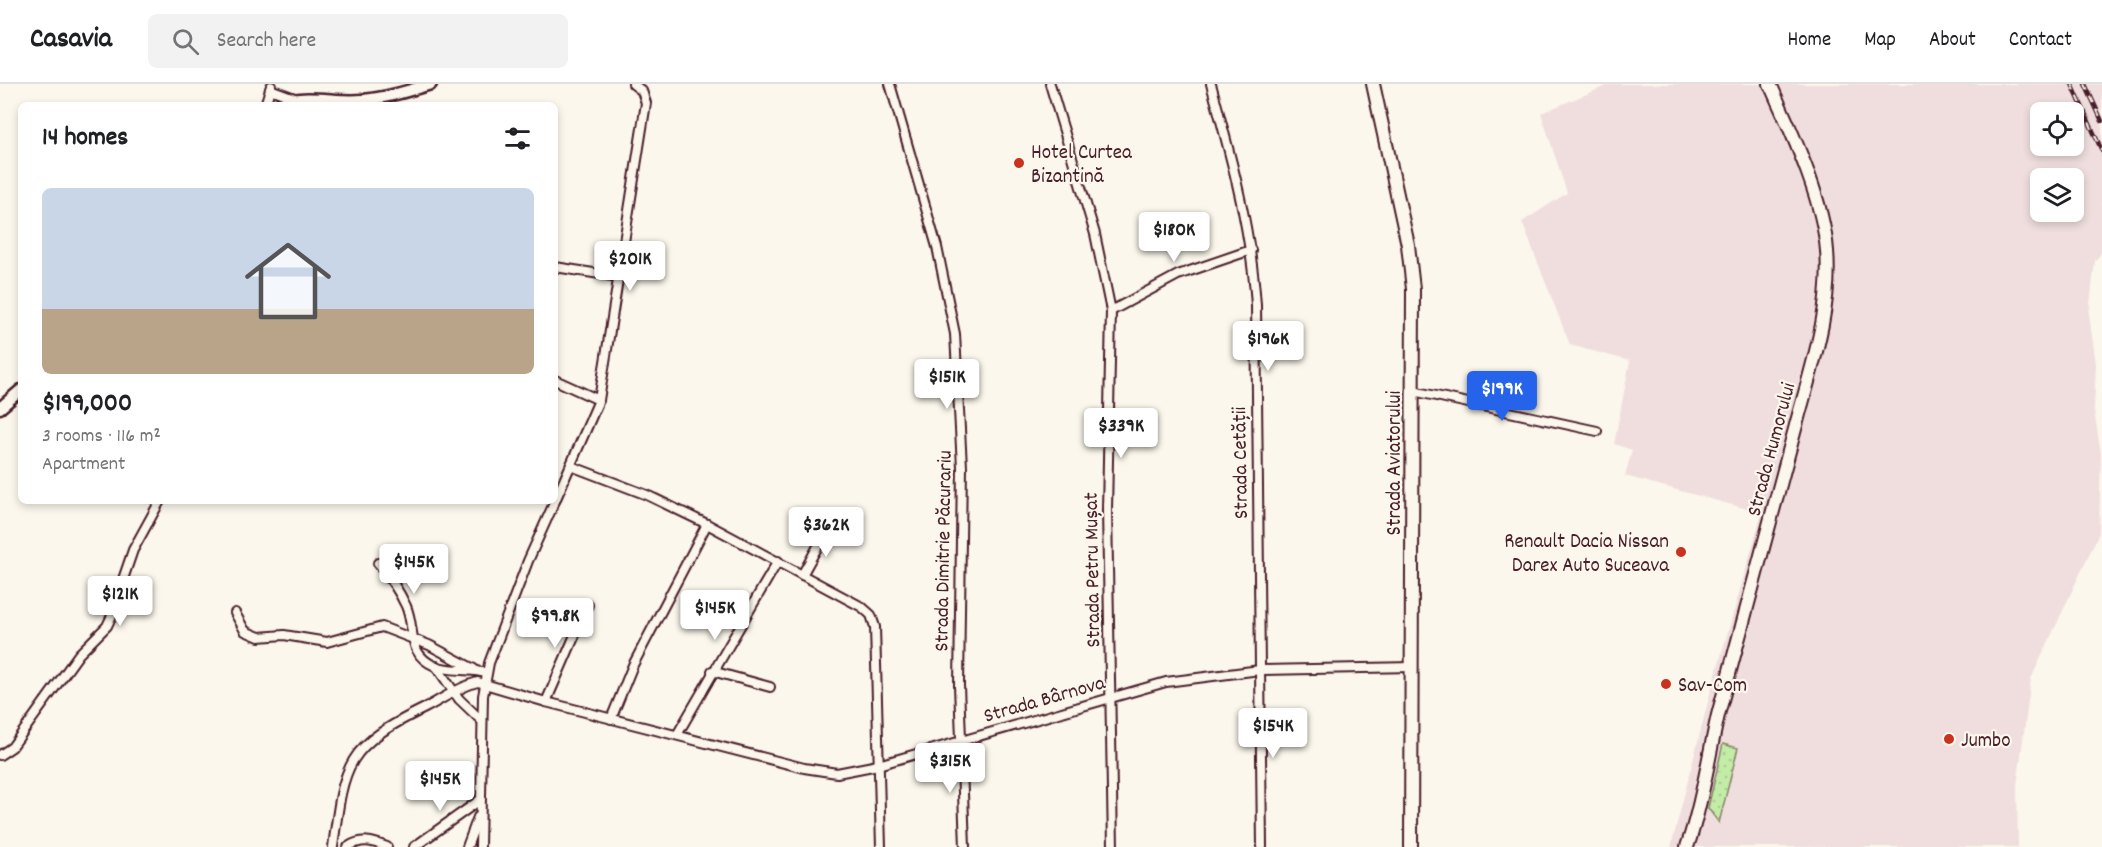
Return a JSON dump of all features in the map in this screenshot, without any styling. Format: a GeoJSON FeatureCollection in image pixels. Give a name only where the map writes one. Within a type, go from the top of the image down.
{"type":"FeatureCollection","features":[{"type":"Feature","properties":{"kind":"main road"},"geometry":{"type":"LineString","coordinates":[[288,102],[298,99],[363,100],[399,94],[431,84]]}},
{"type":"Feature","properties":{"kind":"main road","name":"Strada Aviatorului"},"geometry":{"type":"LineString","coordinates":[[1373,84],[1408,245],[1413,297],[1411,847]]}},
{"type":"Feature","properties":{"kind":"main road","name":"Strada Humorului"},"geometry":{"type":"LineString","coordinates":[[1764,84],[1789,141],[1798,153]]}},
{"type":"Feature","properties":{"kind":"main road","name":"Strada Humorului"},"geometry":{"type":"LineString","coordinates":[[1687,847],[1824,310],[1828,267],[1824,228],[1814,192],[1770,84]]}},
{"type":"Feature","properties":{"kind":"main road"},"geometry":{"type":"LineString","coordinates":[[0,408],[18,393]]}},
{"type":"Feature","properties":{"kind":"main road","name":"Strada Humorului"},"geometry":{"type":"LineString","coordinates":[[1680,847],[1701,769],[1709,754]]}},
{"type":"Feature","properties":{"kind":"street"},"geometry":{"type":"LineString","coordinates":[[558,493],[599,400],[646,103],[642,91],[635,84]]}},
{"type":"Feature","properties":{"kind":"street","name":"Strada Dimitrie Păcurariu"},"geometry":{"type":"LineString","coordinates":[[890,84],[937,247],[955,334],[962,467],[959,623],[965,847]]}},
{"type":"Feature","properties":{"kind":"street","name":"Strada Petru Mușat"},"geometry":{"type":"LineString","coordinates":[[1050,84],[1095,234],[1112,311],[1107,510],[1113,847]]}},
{"type":"Feature","properties":{"kind":"street","name":"Strada Cetății"},"geometry":{"type":"LineString","coordinates":[[1211,84],[1241,195],[1251,250],[1256,305],[1262,847]]}},
{"type":"Feature","properties":{"kind":"street"},"geometry":{"type":"LineString","coordinates":[[266,102],[271,86],[298,99]]}},
{"type":"Feature","properties":{"kind":"street"},"geometry":{"type":"LineString","coordinates":[[1112,311],[1178,275],[1251,250]]}},
{"type":"Feature","properties":{"kind":"street"},"geometry":{"type":"LineString","coordinates":[[558,267],[619,277]]}},
{"type":"Feature","properties":{"kind":"street"},"geometry":{"type":"LineString","coordinates":[[558,381],[599,400]]}},
{"type":"Feature","properties":{"kind":"street"},"geometry":{"type":"LineString","coordinates":[[1413,391],[1529,414],[1597,431]]}},
{"type":"Feature","properties":{"kind":"street"},"geometry":{"type":"LineString","coordinates":[[571,466],[646,495],[706,524],[862,607],[874,620],[881,847]]}},
{"type":"Feature","properties":{"kind":"street"},"geometry":{"type":"LineString","coordinates":[[1,757],[30,722],[79,654],[107,626],[115,609],[133,550],[158,504]]}},
{"type":"Feature","properties":{"kind":"street"},"geometry":{"type":"LineString","coordinates":[[480,847],[479,813],[484,682],[528,561],[553,504]]}},
{"type":"Feature","properties":{"kind":"street"},"geometry":{"type":"LineString","coordinates":[[611,718],[633,665],[706,524]]}},
{"type":"Feature","properties":{"kind":"street"},"geometry":{"type":"LineString","coordinates":[[802,574],[827,530]]}},
{"type":"Feature","properties":{"kind":"street"},"geometry":{"type":"LineString","coordinates":[[677,735],[712,671],[778,561]]}},
{"type":"Feature","properties":{"kind":"street"},"geometry":{"type":"LineString","coordinates":[[378,563],[406,607],[411,637],[423,658],[436,666],[454,693],[482,721]]}},
{"type":"Feature","properties":{"kind":"street"},"geometry":{"type":"LineString","coordinates":[[546,702],[588,605]]}},
{"type":"Feature","properties":{"kind":"street"},"geometry":{"type":"LineString","coordinates":[[235,613],[245,631],[260,637],[284,635],[327,642],[382,627],[411,637],[486,673]]}},
{"type":"Feature","properties":{"kind":"street"},"geometry":{"type":"LineString","coordinates":[[436,666],[474,669]]}},
{"type":"Feature","properties":{"kind":"street","name":"Strada Bârnova"},"geometry":{"type":"LineString","coordinates":[[484,682],[546,702],[825,773],[878,765],[1166,682],[1260,670],[1413,667]]}},
{"type":"Feature","properties":{"kind":"street"},"geometry":{"type":"LineString","coordinates":[[712,671],[770,687]]}},
{"type":"Feature","properties":{"kind":"street"},"geometry":{"type":"LineString","coordinates":[[333,847],[338,800],[344,776],[353,760],[371,738],[385,728],[472,683],[484,682]]}},
{"type":"Feature","properties":{"kind":"street"},"geometry":{"type":"LineString","coordinates":[[414,847],[480,800]]}},
{"type":"Feature","properties":{"kind":"street"},"geometry":{"type":"LineString","coordinates":[[467,847],[479,813]]}},
{"type":"Feature","properties":{"kind":"street"},"geometry":{"type":"LineString","coordinates":[[348,847],[367,840],[387,847]]}},
{"type":"Feature","properties":{"kind":"shaded area"},"geometry":{"type":"Polygon","coordinates":[[[1611,84],[2102,84],[2102,252],[2095,261],[2089,314],[2096,364],[2094,410],[2101,454],[2099,533],[2031,679],[2017,786],[2018,847],[1671,847],[1710,694],[1762,513],[1625,476],[1632,450],[1614,444],[1630,361],[1570,345],[1522,222],[1567,193],[1541,113],[1611,84]]]}},
{"type":"Feature","properties":{"kind":"green space"},"geometry":{"type":"Polygon","coordinates":[[[1723,744],[1738,748],[1719,823],[1708,808],[1723,744]]]}},
{"type":"Feature","properties":{"kind":"railway"},"geometry":{"type":"LineString","coordinates":[[2072,84],[2102,151]]}},
{"type":"Feature","properties":{"kind":"railway"},"geometry":{"type":"LineString","coordinates":[[2085,84],[2102,121]]}},
{"type":"Feature","properties":{"kind":"place","name":"Hotel Curtea Bizantină"},"geometry":{"type":"Point","coordinates":[1019,163]}},
{"type":"Feature","properties":{"kind":"place","name":"Renault Dacia Nissan Darex Auto Suceava"},"geometry":{"type":"Point","coordinates":[1681,552]}},
{"type":"Feature","properties":{"kind":"place","name":"Sav-Com"},"geometry":{"type":"Point","coordinates":[1666,684]}},
{"type":"Feature","properties":{"kind":"place","name":"Jumbo"},"geometry":{"type":"Point","coordinates":[1949,739]}}]}
